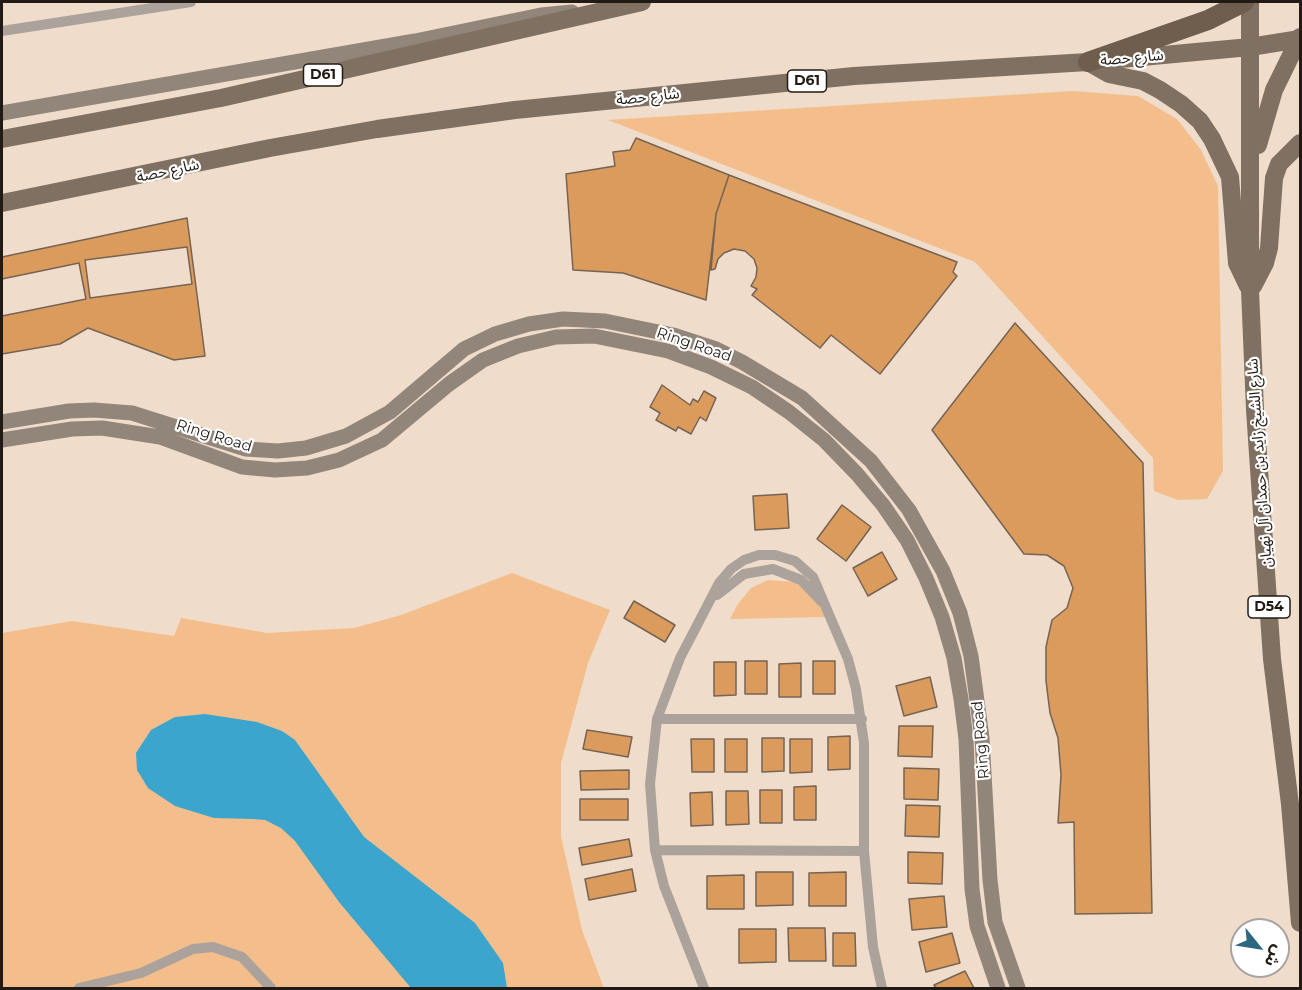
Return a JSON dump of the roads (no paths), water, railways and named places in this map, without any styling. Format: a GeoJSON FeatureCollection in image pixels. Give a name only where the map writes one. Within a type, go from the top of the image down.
{"type":"FeatureCollection","features":[{"type":"Feature","properties":{"kind":"highway"},"geometry":{"type":"LineString","coordinates":[[1088,62],[1208,20],[1244,2]]}},
{"type":"Feature","properties":{"kind":"main road","name":"D61"},"geometry":{"type":"LineString","coordinates":[[2,140],[221,98],[642,2]]}},
{"type":"Feature","properties":{"kind":"main road","name":"شارع الشيخ زايد بن حمدان آل نهيان"},"geometry":{"type":"LineString","coordinates":[[1250,2],[1252,164],[1250,290],[1255,410],[1272,659],[1290,804],[1300,923]]}},
{"type":"Feature","properties":{"kind":"main road","name":"شارع حصة"},"geometry":{"type":"LineString","coordinates":[[2,203],[281,146],[377,129],[514,110],[854,76],[1088,62],[1250,47],[1300,39]]}},
{"type":"Feature","properties":{"kind":"main road"},"geometry":{"type":"LineString","coordinates":[[1252,164],[1274,90],[1300,39]]}},
{"type":"Feature","properties":{"kind":"main road"},"geometry":{"type":"LineString","coordinates":[[1088,62],[1109,74],[1143,81],[1160,90],[1188,110],[1212,139],[1230,177],[1238,263],[1241,276],[1250,290],[1265,263],[1269,248],[1274,178],[1279,164],[1300,143]]}},
{"type":"Feature","properties":{"kind":"street"},"geometry":{"type":"LineString","coordinates":[[2,31],[191,2]]}},
{"type":"Feature","properties":{"kind":"street"},"geometry":{"type":"LineString","coordinates":[[2,113],[415,41],[541,15],[596,12]]}},
{"type":"Feature","properties":{"kind":"street","name":"Ring Road"},"geometry":{"type":"LineString","coordinates":[[2,422],[94,410],[132,413],[246,448],[278,451],[316,446],[346,436],[390,412],[464,349],[507,330],[563,319],[605,321],[673,335],[716,349],[742,362],[802,398],[871,461],[909,510],[944,571],[960,613],[971,656],[982,738],[990,880],[995,922],[1018,988]]}},
{"type":"Feature","properties":{"kind":"street","name":"Ring Road"},"geometry":{"type":"LineString","coordinates":[[2,440],[72,429],[102,428],[160,437],[242,466],[274,470],[307,468],[339,460],[382,440],[449,384],[483,360],[518,345],[556,337],[594,336],[668,351],[711,367],[752,387],[798,419],[857,474],[907,540],[942,617],[958,678],[966,739],[972,889],[976,926],[998,988]]}},
{"type":"Feature","properties":{"kind":"street"},"geometry":{"type":"LineString","coordinates":[[704,988],[664,886],[655,850],[650,784],[657,719],[680,658],[710,600],[744,574],[772,569],[789,573],[801,580],[827,606],[848,659],[862,719],[865,767],[864,851],[873,947],[882,988]]}},
{"type":"Feature","properties":{"kind":"street"},"geometry":{"type":"LineString","coordinates":[[657,719],[862,719]]}},
{"type":"Feature","properties":{"kind":"street"},"geometry":{"type":"LineString","coordinates":[[655,850],[864,851]]}},
{"type":"Feature","properties":{"kind":"street"},"geometry":{"type":"LineString","coordinates":[[79,988],[141,973],[193,949],[213,946],[242,957],[271,988]]}},
{"type":"Feature","properties":{"kind":"water"},"geometry":{"type":"Polygon","coordinates":[[[205,714],[257,722],[282,731],[295,740],[364,837],[475,923],[503,963],[507,988],[411,988],[339,902],[295,841],[281,828],[265,820],[214,818],[175,806],[148,788],[137,770],[136,753],[151,730],[175,717],[205,714]]]}}]}
